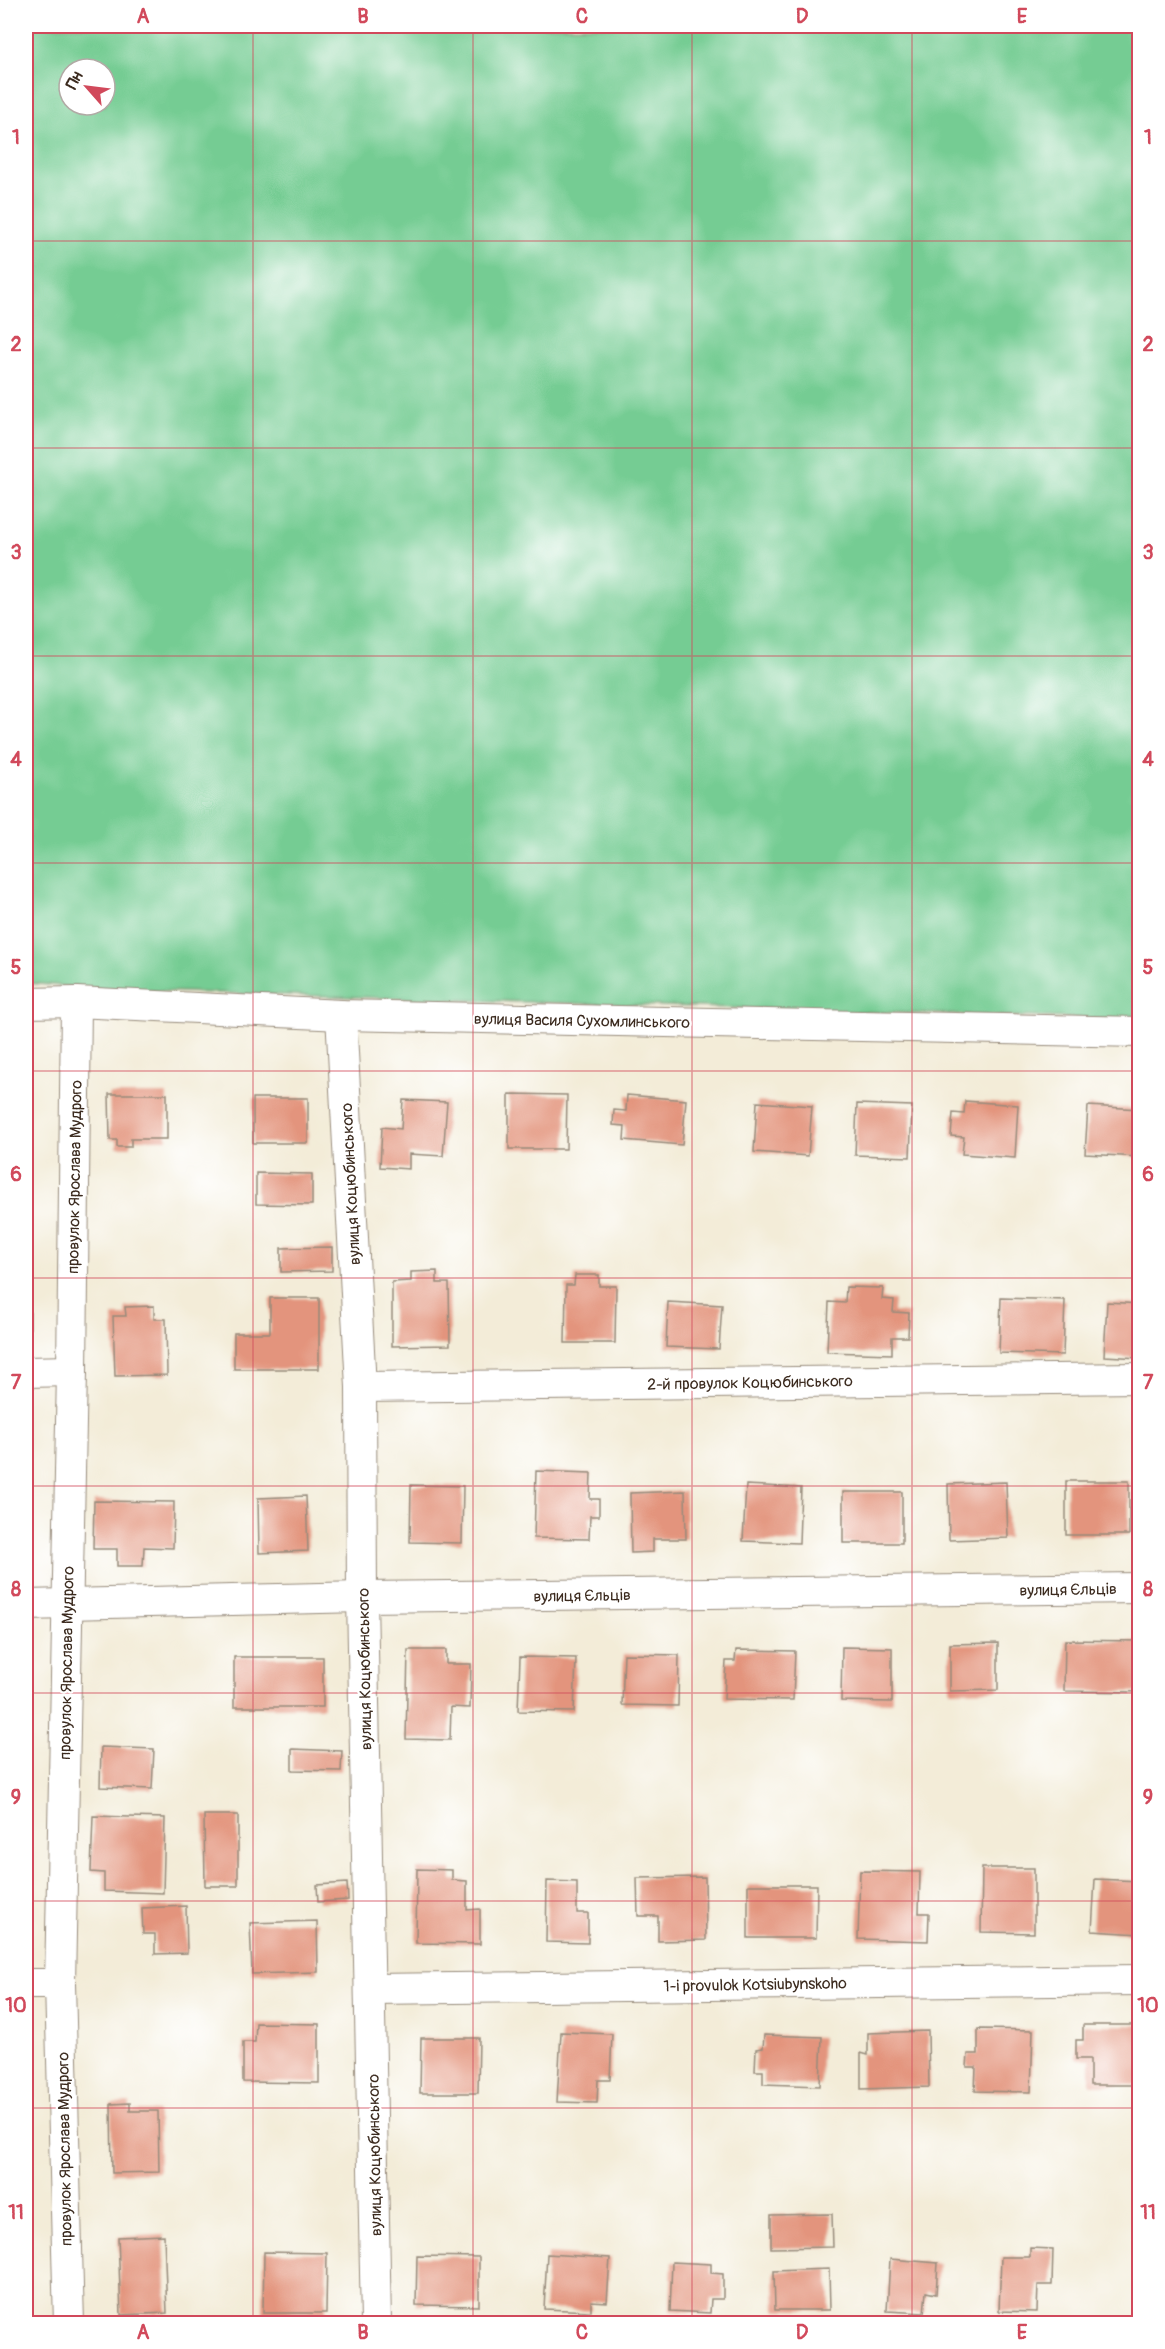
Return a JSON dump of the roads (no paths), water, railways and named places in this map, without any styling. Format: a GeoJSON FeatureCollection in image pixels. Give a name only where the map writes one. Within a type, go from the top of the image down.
{"type":"FeatureCollection","features":[{"type":"Feature","properties":{"kind":"street","name":"вулиця Василя Сухомлинського"},"geometry":{"type":"LineString","coordinates":[[26,1003],[76,1002],[341,1015],[1140,1032]]}},
{"type":"Feature","properties":{"kind":"street","name":"провулок Ярослава Мудрого"},"geometry":{"type":"LineString","coordinates":[[69,2324],[60,1984],[72,1371],[76,1002]]}},
{"type":"Feature","properties":{"kind":"street","name":"вулиця Коцюбинського"},"geometry":{"type":"LineString","coordinates":[[341,1015],[361,1387],[362,1598],[376,2324]]}},
{"type":"Feature","properties":{"kind":"street"},"geometry":{"type":"LineString","coordinates":[[26,1372],[72,1371]]}},
{"type":"Feature","properties":{"kind":"street","name":"2-й провулок Коцюбинського"},"geometry":{"type":"LineString","coordinates":[[361,1387],[1140,1378]]}},
{"type":"Feature","properties":{"kind":"street","name":"вулиця Єльців"},"geometry":{"type":"LineString","coordinates":[[26,1605],[362,1598],[1140,1588]]}},
{"type":"Feature","properties":{"kind":"street","name":"1-i provulok Kotsiubynskoho"},"geometry":{"type":"LineString","coordinates":[[371,1989],[1140,1980]]}},
{"type":"Feature","properties":{"kind":"street"},"geometry":{"type":"LineString","coordinates":[[26,1984],[60,1984]]}}]}
